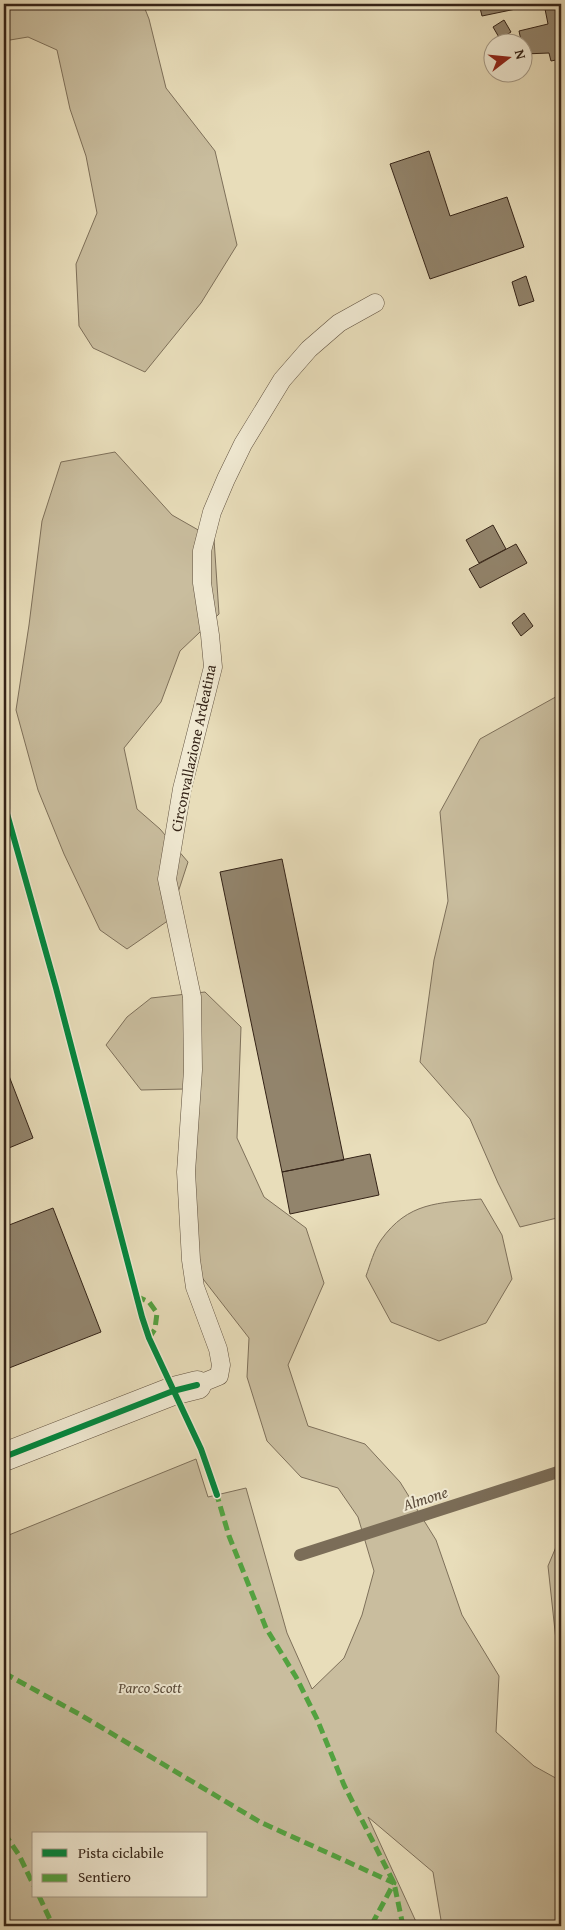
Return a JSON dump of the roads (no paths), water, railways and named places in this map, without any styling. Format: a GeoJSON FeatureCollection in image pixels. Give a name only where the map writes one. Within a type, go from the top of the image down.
{"type":"FeatureCollection","features":[{"type":"Feature","properties":{"kind":"street"},"geometry":{"type":"LineString","coordinates":[[4,1457],[173,1391],[197,1385]]}},
{"type":"Feature","properties":{"kind":"lane","name":"Circonvallazione Ardeatina"},"geometry":{"type":"LineString","coordinates":[[197,1385],[219,1376],[220,1365],[218,1349],[195,1287],[190,1260],[186,1172],[193,1079],[192,997],[167,879],[182,788],[212,667],[210,634],[202,583],[202,550],[212,512],[226,479],[252,428],[282,380],[309,349],[339,323],[375,303]]}},
{"type":"Feature","properties":{"kind":"waterway","name":"Almone"},"geometry":{"type":"LineString","coordinates":[[300,1555],[561,1471]]}},
{"type":"Feature","properties":{"kind":"park label","name":"Parco Scott"},"geometry":{"type":"Point","coordinates":[150,1687]}}]}
